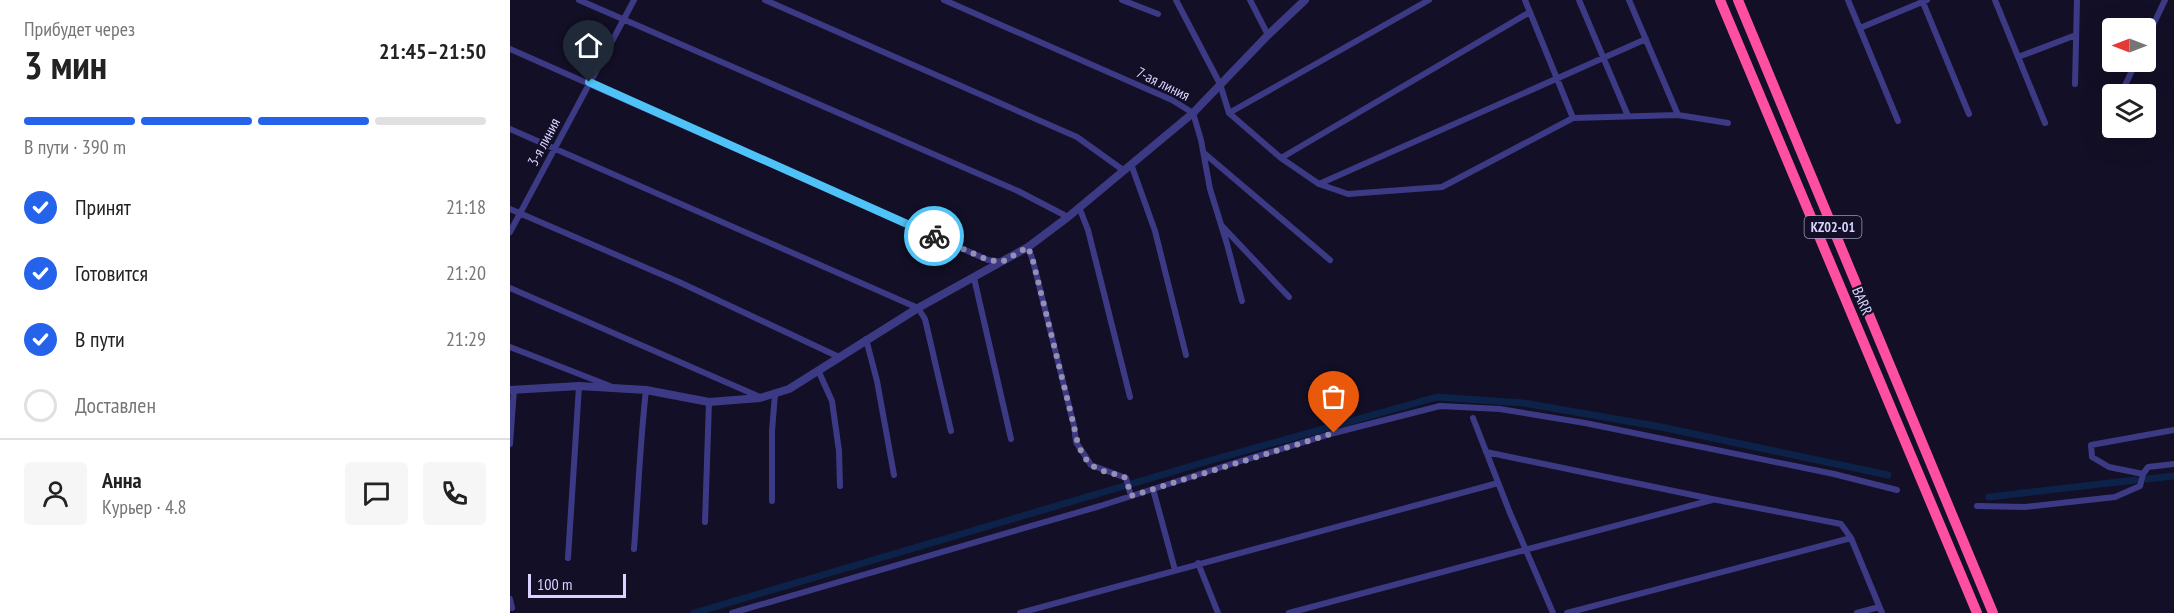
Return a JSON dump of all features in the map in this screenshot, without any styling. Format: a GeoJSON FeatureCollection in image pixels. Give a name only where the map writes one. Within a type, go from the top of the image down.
{"type":"FeatureCollection","features":[{"type":"Feature","properties":{"kind":"highway","name":"BARR"},"geometry":{"type":"LineString","coordinates":[[1720,0],[1977,613]]}},
{"type":"Feature","properties":{"kind":"highway","name":"BARR"},"geometry":{"type":"LineString","coordinates":[[1738,0],[1993,613]]}},
{"type":"Feature","properties":{"kind":"street"},"geometry":{"type":"LineString","coordinates":[[579,0],[1018,191],[1068,217]]}},
{"type":"Feature","properties":{"kind":"street","name":"3-я линия"},"geometry":{"type":"LineString","coordinates":[[510,232],[634,0]]}},
{"type":"Feature","properties":{"kind":"street"},"geometry":{"type":"LineString","coordinates":[[765,0],[1077,137],[1123,170]]}},
{"type":"Feature","properties":{"kind":"street","name":"7-ая линия"},"geometry":{"type":"LineString","coordinates":[[944,0],[1172,100],[1193,113],[1204,153],[1210,189],[1242,300]]}},
{"type":"Feature","properties":{"kind":"street"},"geometry":{"type":"LineString","coordinates":[[1122,0],[1158,14]]}},
{"type":"Feature","properties":{"kind":"street"},"geometry":{"type":"LineString","coordinates":[[1176,0],[1220,84],[1229,113],[1281,158],[1319,184],[1348,194],[1442,187],[1573,118],[1678,115],[1728,123]]}},
{"type":"Feature","properties":{"kind":"street"},"geometry":{"type":"LineString","coordinates":[[1250,0],[1268,35]]}},
{"type":"Feature","properties":{"kind":"street"},"geometry":{"type":"LineString","coordinates":[[510,444],[512,390],[579,386],[616,388],[645,390],[709,402],[760,398],[789,388],[918,308],[1028,247],[1068,217],[1193,113],[1305,0]]}},
{"type":"Feature","properties":{"kind":"street"},"geometry":{"type":"LineString","coordinates":[[1229,113],[1429,0]]}},
{"type":"Feature","properties":{"kind":"street"},"geometry":{"type":"LineString","coordinates":[[1525,0],[1573,118]]}},
{"type":"Feature","properties":{"kind":"street"},"geometry":{"type":"LineString","coordinates":[[1579,0],[1628,116]]}},
{"type":"Feature","properties":{"kind":"street"},"geometry":{"type":"LineString","coordinates":[[1629,0],[1678,115]]}},
{"type":"Feature","properties":{"kind":"street"},"geometry":{"type":"LineString","coordinates":[[1848,0],[1898,121]]}},
{"type":"Feature","properties":{"kind":"street"},"geometry":{"type":"LineString","coordinates":[[1995,0],[2045,123]]}},
{"type":"Feature","properties":{"kind":"street"},"geometry":{"type":"LineString","coordinates":[[2156,18],[2164,0]]}},
{"type":"Feature","properties":{"kind":"street"},"geometry":{"type":"LineString","coordinates":[[1860,28],[1924,1],[1969,114]]}},
{"type":"Feature","properties":{"kind":"street"},"geometry":{"type":"LineString","coordinates":[[2075,84],[2076,2]]}},
{"type":"Feature","properties":{"kind":"street"},"geometry":{"type":"LineString","coordinates":[[1281,158],[1530,12]]}},
{"type":"Feature","properties":{"kind":"street"},"geometry":{"type":"LineString","coordinates":[[2018,57],[2076,35]]}},
{"type":"Feature","properties":{"kind":"street"},"geometry":{"type":"LineString","coordinates":[[1319,184],[1558,80],[1646,39]]}},
{"type":"Feature","properties":{"kind":"street"},"geometry":{"type":"LineString","coordinates":[[510,49],[988,260],[1002,262]]}},
{"type":"Feature","properties":{"kind":"street"},"geometry":{"type":"LineString","coordinates":[[510,129],[918,308],[925,319],[951,431]]}},
{"type":"Feature","properties":{"kind":"street"},"geometry":{"type":"LineString","coordinates":[[1204,153],[1330,260]]}},
{"type":"Feature","properties":{"kind":"street"},"geometry":{"type":"LineString","coordinates":[[1131,164],[1155,231],[1186,355]]}},
{"type":"Feature","properties":{"kind":"street"},"geometry":{"type":"LineString","coordinates":[[1079,207],[1088,230],[1130,397]]}},
{"type":"Feature","properties":{"kind":"street"},"geometry":{"type":"LineString","coordinates":[[510,209],[679,282],[839,357]]}},
{"type":"Feature","properties":{"kind":"street"},"geometry":{"type":"LineString","coordinates":[[1221,224],[1289,297]]}},
{"type":"Feature","properties":{"kind":"street"},"geometry":{"type":"LineString","coordinates":[[1028,247],[1074,426],[1076,442],[1091,465],[1126,478],[1131,493]]}},
{"type":"Feature","properties":{"kind":"street"},"geometry":{"type":"LineString","coordinates":[[974,279],[1011,440]]}},
{"type":"Feature","properties":{"kind":"street"},"geometry":{"type":"LineString","coordinates":[[510,288],[760,398]]}},
{"type":"Feature","properties":{"kind":"street"},"geometry":{"type":"LineString","coordinates":[[866,339],[877,381],[894,475]]}},
{"type":"Feature","properties":{"kind":"street"},"geometry":{"type":"LineString","coordinates":[[510,347],[616,388]]}},
{"type":"Feature","properties":{"kind":"street"},"geometry":{"type":"LineString","coordinates":[[818,370],[832,401],[839,451],[840,486]]}},
{"type":"Feature","properties":{"kind":"street"},"geometry":{"type":"LineString","coordinates":[[567,558],[579,386]]}},
{"type":"Feature","properties":{"kind":"street"},"geometry":{"type":"LineString","coordinates":[[634,549],[645,390]]}},
{"type":"Feature","properties":{"kind":"street"},"geometry":{"type":"LineString","coordinates":[[772,501],[772,431],[775,394]]}},
{"type":"Feature","properties":{"kind":"street"},"geometry":{"type":"LineString","coordinates":[[705,522],[709,402]]}},
{"type":"Feature","properties":{"kind":"street"},"geometry":{"type":"LineString","coordinates":[[732,613],[893,568],[1131,493],[1153,489],[1334,433],[1440,406],[1500,410],[1585,423],[1834,474],[1897,490]]}},
{"type":"Feature","properties":{"kind":"street"},"geometry":{"type":"LineString","coordinates":[[1473,418],[1553,613]]}},
{"type":"Feature","properties":{"kind":"street"},"geometry":{"type":"LineString","coordinates":[[2143,474],[2109,467],[2092,458],[2091,445],[2174,430]]}},
{"type":"Feature","properties":{"kind":"street"},"geometry":{"type":"LineString","coordinates":[[1486,452],[1841,524],[1851,538],[1880,610],[1857,613]]}},
{"type":"Feature","properties":{"kind":"street"},"geometry":{"type":"LineString","coordinates":[[1977,506],[2025,507],[2115,497],[2140,486],[2143,474],[2148,467],[2174,464]]}},
{"type":"Feature","properties":{"kind":"street"},"geometry":{"type":"LineString","coordinates":[[1020,613],[1498,483]]}},
{"type":"Feature","properties":{"kind":"street"},"geometry":{"type":"LineString","coordinates":[[1153,489],[1176,570]]}},
{"type":"Feature","properties":{"kind":"street"},"geometry":{"type":"LineString","coordinates":[[1289,613],[1712,499]]}},
{"type":"Feature","properties":{"kind":"street"},"geometry":{"type":"LineString","coordinates":[[1567,613],[1851,538]]}},
{"type":"Feature","properties":{"kind":"street"},"geometry":{"type":"LineString","coordinates":[[1198,563],[1218,613]]}},
{"type":"Feature","properties":{"kind":"street"},"geometry":{"type":"LineString","coordinates":[[510,599],[512,608]]}},
{"type":"Feature","properties":{"kind":"waterway"},"geometry":{"type":"LineString","coordinates":[[694,613],[1212,460],[1437,397],[1523,403],[1656,426],[1888,475]]}},
{"type":"Feature","properties":{"kind":"waterway"},"geometry":{"type":"LineString","coordinates":[[2147,479],[2174,476]]}},
{"type":"Feature","properties":{"kind":"waterway"},"geometry":{"type":"LineString","coordinates":[[1989,497],[2135,480]]}},
{"type":"Feature","properties":{"kind":"way so far"},"geometry":{"type":"LineString","coordinates":[[934,236],[988,260],[1002,262],[1028,247],[1074,426],[1076,442],[1091,465],[1126,478],[1131,496],[1334,433]]}},
{"type":"Feature","properties":{"kind":"route"},"geometry":{"type":"LineString","coordinates":[[589,82],[934,236]]}}]}
